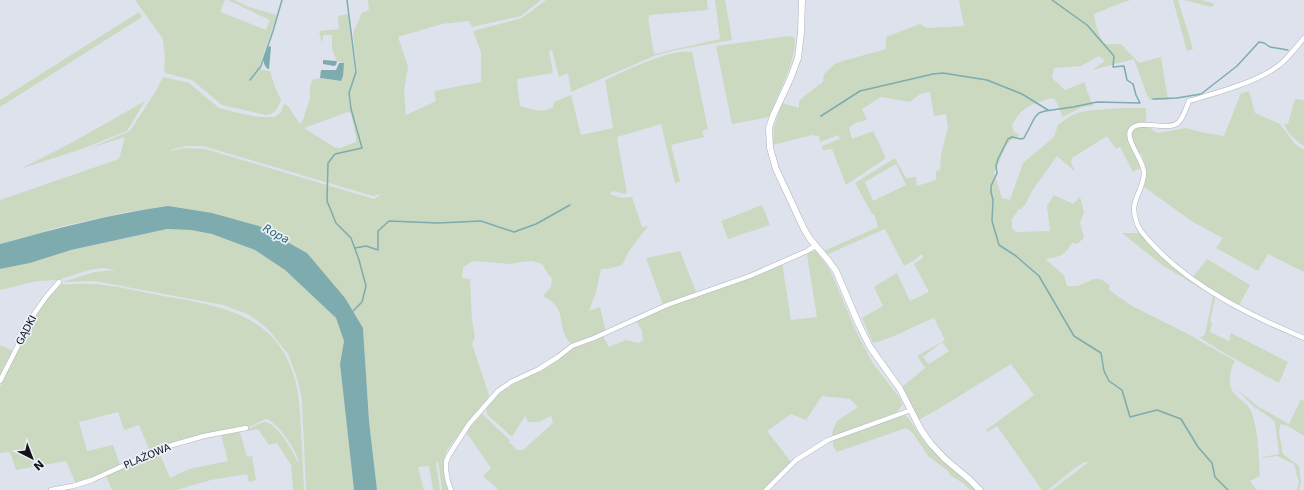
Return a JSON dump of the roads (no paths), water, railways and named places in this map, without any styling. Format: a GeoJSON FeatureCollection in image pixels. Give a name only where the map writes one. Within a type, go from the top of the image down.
{"type":"FeatureCollection","features":[{"type":"Feature","properties":{"kind":"street"},"geometry":{"type":"LineString","coordinates":[[802,0],[801,32],[798,58],[791,77],[772,116],[769,128],[770,148],[776,169],[804,229],[815,246],[836,271],[870,347],[900,388],[921,430],[931,444],[945,459],[980,490]]}},
{"type":"Feature","properties":{"kind":"street"},"geometry":{"type":"LineString","coordinates":[[1304,38],[1279,65],[1264,74],[1230,88],[1188,102],[1180,122],[1174,126],[1166,127],[1140,125],[1133,127],[1130,131],[1129,138],[1139,155],[1144,173],[1142,185],[1134,208],[1136,222],[1141,232],[1167,260],[1191,280],[1252,314],[1304,338]]}},
{"type":"Feature","properties":{"kind":"street"},"geometry":{"type":"LineString","coordinates":[[451,490],[448,482],[446,462],[451,450],[469,424],[498,391],[511,382],[538,369],[558,357],[572,346],[594,338],[667,305],[750,276],[815,246]]}},
{"type":"Feature","properties":{"kind":"street","name":"GĄDKI"},"geometry":{"type":"LineString","coordinates":[[0,381],[34,314],[59,282]]}},
{"type":"Feature","properties":{"kind":"street"},"geometry":{"type":"LineString","coordinates":[[766,490],[796,460],[828,440],[911,410]]}},
{"type":"Feature","properties":{"kind":"street","name":"PLAŻOWA"},"geometry":{"type":"LineString","coordinates":[[51,490],[73,486],[92,480],[162,448],[204,436],[246,428]]}},
{"type":"Feature","properties":{"kind":"waterway"},"geometry":{"type":"LineString","coordinates":[[250,80],[261,66],[282,0]]}},
{"type":"Feature","properties":{"kind":"waterway"},"geometry":{"type":"LineString","coordinates":[[347,0],[356,72],[349,93],[351,109],[362,148],[335,154],[328,163],[327,201],[336,223],[351,238],[366,286],[362,302],[352,312]]}},
{"type":"Feature","properties":{"kind":"waterway"},"geometry":{"type":"LineString","coordinates":[[1052,0],[1087,25],[1114,56],[1113,67],[1124,66],[1127,80],[1133,84],[1140,103],[1097,102],[1045,111],[1039,113],[1035,117],[1024,138],[1021,139],[1012,137],[1008,139],[998,159],[996,166],[997,173],[991,186],[993,200],[992,221],[999,245],[1016,256],[1039,276],[1074,336],[1101,353],[1104,371],[1109,381],[1122,390],[1130,417],[1157,410],[1181,419],[1198,447],[1212,463],[1215,477],[1228,490]]}},
{"type":"Feature","properties":{"kind":"waterway"},"geometry":{"type":"LineString","coordinates":[[1153,99],[1177,98],[1201,94],[1237,66],[1259,42],[1270,47],[1288,50]]}},
{"type":"Feature","properties":{"kind":"waterway"},"geometry":{"type":"LineString","coordinates":[[821,116],[860,91],[943,73],[987,80],[1022,94],[1048,110]]}},
{"type":"Feature","properties":{"kind":"waterway"},"geometry":{"type":"LineString","coordinates":[[355,248],[366,246],[378,250],[378,231],[389,221],[438,223],[481,221],[514,232],[536,224],[570,205]]}},
{"type":"Feature","properties":{"kind":"water label","name":"Ropa"},"geometry":{"type":"Point","coordinates":[276,234]}}]}
